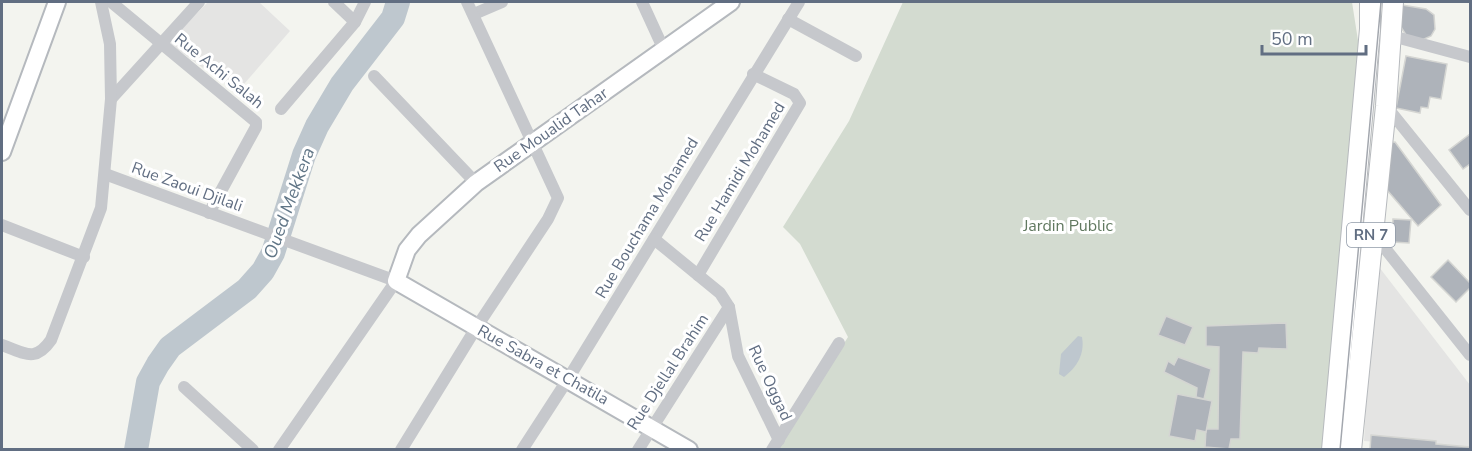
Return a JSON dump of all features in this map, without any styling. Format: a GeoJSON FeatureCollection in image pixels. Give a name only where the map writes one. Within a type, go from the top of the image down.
{"type":"FeatureCollection","features":[{"type":"Feature","properties":{"kind":"main road","name":"RN 7"},"geometry":{"type":"LineString","coordinates":[[1332,450],[1370,29],[1370,2]]}},
{"type":"Feature","properties":{"kind":"main road","name":"RN 7"},"geometry":{"type":"LineString","coordinates":[[1351,450],[1386,106],[1392,19]]}},
{"type":"Feature","properties":{"kind":"street"},"geometry":{"type":"LineString","coordinates":[[2,152],[57,2]]}},
{"type":"Feature","properties":{"kind":"street"},"geometry":{"type":"LineString","coordinates":[[2,345],[35,355],[43,351],[51,340],[101,208],[111,99],[110,44],[101,2]]}},
{"type":"Feature","properties":{"kind":"street","name":"Rue Achi Salah"},"geometry":{"type":"LineString","coordinates":[[111,2],[256,122],[256,127],[209,213]]}},
{"type":"Feature","properties":{"kind":"street"},"geometry":{"type":"LineString","coordinates":[[111,99],[159,43],[199,2]]}},
{"type":"Feature","properties":{"kind":"street"},"geometry":{"type":"LineString","coordinates":[[334,2],[355,22]]}},
{"type":"Feature","properties":{"kind":"street"},"geometry":{"type":"LineString","coordinates":[[281,108],[355,22],[364,2]]}},
{"type":"Feature","properties":{"kind":"street"},"geometry":{"type":"LineString","coordinates":[[401,450],[476,328],[548,219],[558,198],[468,2]]}},
{"type":"Feature","properties":{"kind":"street"},"geometry":{"type":"LineString","coordinates":[[474,14],[502,2]]}},
{"type":"Feature","properties":{"kind":"street"},"geometry":{"type":"LineString","coordinates":[[642,2],[664,50]]}},
{"type":"Feature","properties":{"kind":"street","name":"Rue Moualid Tahar"},"geometry":{"type":"LineString","coordinates":[[396,281],[407,250],[419,235],[476,183],[731,2]]}},
{"type":"Feature","properties":{"kind":"street","name":"Rue Bouchama Mohamed"},"geometry":{"type":"LineString","coordinates":[[522,450],[568,380],[799,2]]}},
{"type":"Feature","properties":{"kind":"street"},"geometry":{"type":"LineString","coordinates":[[788,19],[856,57]]}},
{"type":"Feature","properties":{"kind":"street"},"geometry":{"type":"LineString","coordinates":[[1392,19],[1470,57]]}},
{"type":"Feature","properties":{"kind":"street","name":"Rue Hamidi Mohamed"},"geometry":{"type":"LineString","coordinates":[[698,275],[800,103],[794,94],[753,74]]}},
{"type":"Feature","properties":{"kind":"street"},"geometry":{"type":"LineString","coordinates":[[374,76],[476,183]]}},
{"type":"Feature","properties":{"kind":"street"},"geometry":{"type":"LineString","coordinates":[[1386,106],[1470,210]]}},
{"type":"Feature","properties":{"kind":"street","name":"Rue Zaoui Djilali"},"geometry":{"type":"LineString","coordinates":[[105,174],[396,281]]}},
{"type":"Feature","properties":{"kind":"street"},"geometry":{"type":"LineString","coordinates":[[2,225],[84,257]]}},
{"type":"Feature","properties":{"kind":"street"},"geometry":{"type":"LineString","coordinates":[[1372,231],[1470,355]]}},
{"type":"Feature","properties":{"kind":"street","name":"Rue Djellal Brahim"},"geometry":{"type":"LineString","coordinates":[[638,450],[729,308],[720,293],[654,239]]}},
{"type":"Feature","properties":{"kind":"street"},"geometry":{"type":"LineString","coordinates":[[279,450],[396,281]]}},
{"type":"Feature","properties":{"kind":"street","name":"Rue Sabra et Chatila"},"geometry":{"type":"LineString","coordinates":[[396,281],[652,426],[689,450]]}},
{"type":"Feature","properties":{"kind":"street","name":"Rue Oggad"},"geometry":{"type":"LineString","coordinates":[[729,308],[733,340],[738,356],[776,445]]}},
{"type":"Feature","properties":{"kind":"street"},"geometry":{"type":"LineString","coordinates":[[776,445],[838,343]]}},
{"type":"Feature","properties":{"kind":"street"},"geometry":{"type":"LineString","coordinates":[[184,387],[253,450]]}},
{"type":"Feature","properties":{"kind":"shaded area"},"geometry":{"type":"Polygon","coordinates":[[[208,2],[259,2],[290,31],[237,92],[168,43],[208,2]]]}},
{"type":"Feature","properties":{"kind":"shaded area"},"geometry":{"type":"Polygon","coordinates":[[[1374,267],[1379,267],[1470,385],[1470,449],[1364,441],[1374,267]]]}},
{"type":"Feature","properties":{"kind":"shaded area"},"geometry":{"type":"Polygon","coordinates":[[[1078,336],[1082,337],[1083,343],[1081,354],[1073,369],[1064,377],[1059,374],[1061,354],[1078,336]]]}},
{"type":"Feature","properties":{"kind":"green space","name":"Jardin Public"},"geometry":{"type":"Polygon","coordinates":[[[903,2],[1352,2],[1359,47],[1326,449],[777,450],[848,337],[800,244],[783,227],[849,121],[903,2]]]}},
{"type":"Feature","properties":{"kind":"building"},"geometry":{"type":"Polygon","coordinates":[[[1402,5],[1426,9],[1434,15],[1435,29],[1431,36],[1422,40],[1406,35],[1401,27],[1402,5]]]}},
{"type":"Feature","properties":{"kind":"building"},"geometry":{"type":"Polygon","coordinates":[[[1406,56],[1447,64],[1441,99],[1430,97],[1428,108],[1421,107],[1420,113],[1396,108],[1406,56]]]}},
{"type":"Feature","properties":{"kind":"building"},"geometry":{"type":"Polygon","coordinates":[[[1470,134],[1470,164],[1463,169],[1449,150],[1470,134]]]}},
{"type":"Feature","properties":{"kind":"building"},"geometry":{"type":"Polygon","coordinates":[[[1395,142],[1441,205],[1418,226],[1381,183],[1390,143],[1395,142]]]}},
{"type":"Feature","properties":{"kind":"building"},"geometry":{"type":"Polygon","coordinates":[[[1393,219],[1411,220],[1409,243],[1392,242],[1393,219]]]}},
{"type":"Feature","properties":{"kind":"building"},"geometry":{"type":"Polygon","coordinates":[[[1448,260],[1470,283],[1470,288],[1456,302],[1431,277],[1448,260]]]}},
{"type":"Feature","properties":{"kind":"building"},"geometry":{"type":"Polygon","coordinates":[[[1166,316],[1193,327],[1185,345],[1158,335],[1166,316]]]}},
{"type":"Feature","properties":{"kind":"building"},"geometry":{"type":"Polygon","coordinates":[[[1286,323],[1287,349],[1259,348],[1258,353],[1243,352],[1240,439],[1231,439],[1229,449],[1205,447],[1206,429],[1218,429],[1219,347],[1206,346],[1206,326],[1286,323]]]}},
{"type":"Feature","properties":{"kind":"building"},"geometry":{"type":"Polygon","coordinates":[[[1178,357],[1211,369],[1204,399],[1196,397],[1197,388],[1164,372],[1168,361],[1174,365],[1178,357]]]}},
{"type":"Feature","properties":{"kind":"building"},"geometry":{"type":"Polygon","coordinates":[[[1177,394],[1212,401],[1206,432],[1197,430],[1195,441],[1169,436],[1177,394]]]}},
{"type":"Feature","properties":{"kind":"building"},"geometry":{"type":"Polygon","coordinates":[[[1371,435],[1436,441],[1436,444],[1470,447],[1470,450],[1370,450],[1371,435]]]}},
{"type":"Feature","properties":{"kind":"waterway","name":"Oued Mekkera"},"geometry":{"type":"LineString","coordinates":[[136,450],[148,382],[158,364],[170,347],[247,289],[263,271],[273,253],[304,155],[317,126],[342,84],[393,18],[398,2]]}},
{"type":"Feature","properties":{"kind":"tram line"},"geometry":{"type":"LineString","coordinates":[[1340,450],[1381,2]]}}]}
